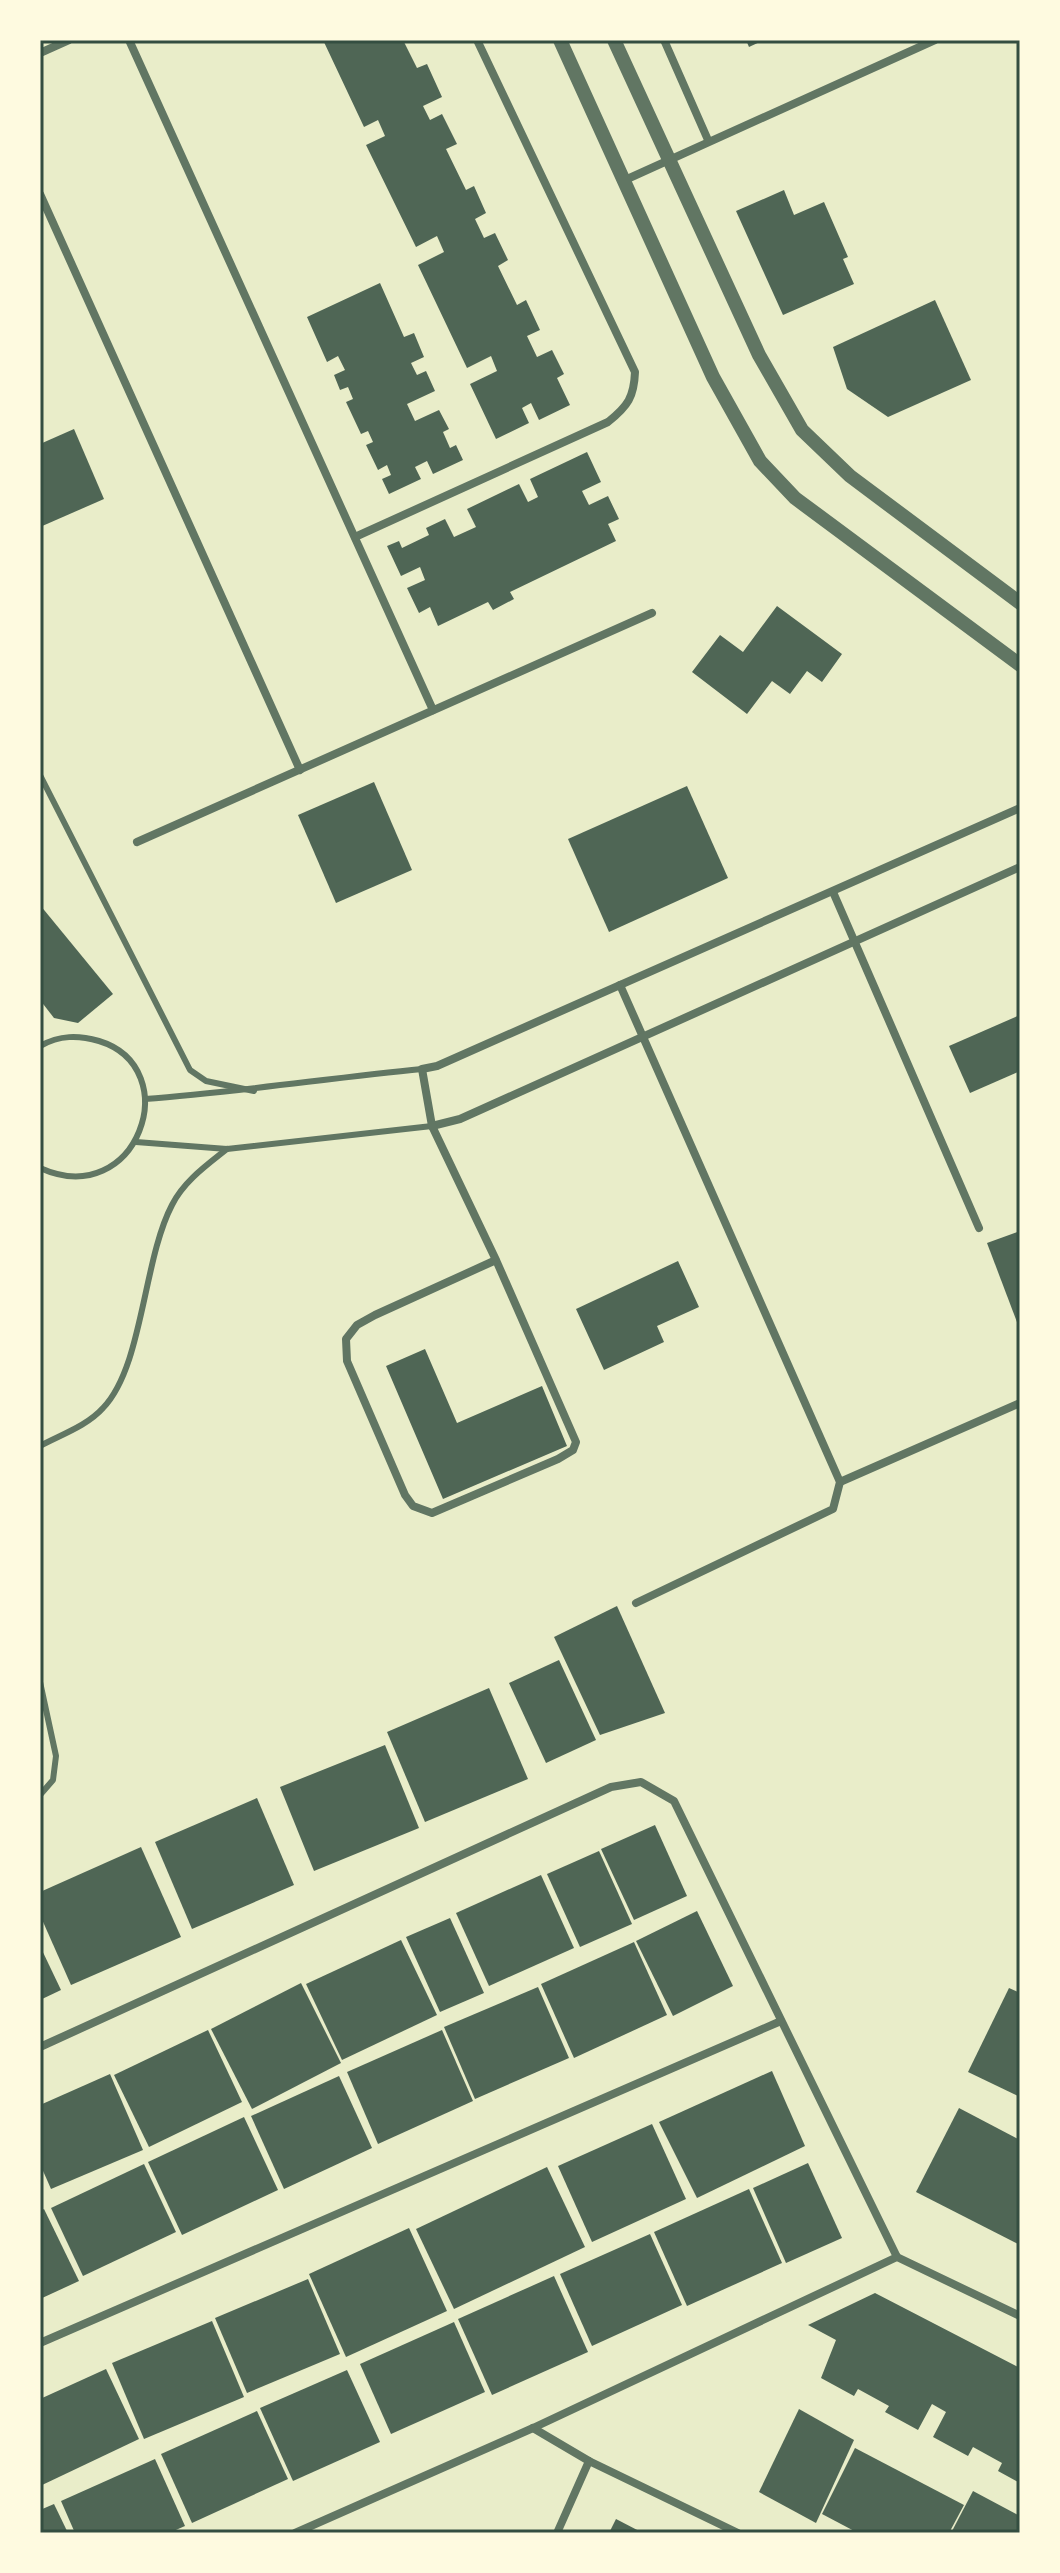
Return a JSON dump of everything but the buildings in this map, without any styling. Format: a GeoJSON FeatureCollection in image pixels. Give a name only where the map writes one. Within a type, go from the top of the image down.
{"type":"FeatureCollection","features":[{"type":"Feature","properties":{"kind":"street"},"geometry":{"type":"LineString","coordinates":[[40,53],[69,40]]}},
{"type":"Feature","properties":{"kind":"street"},"geometry":{"type":"LineString","coordinates":[[129,40],[433,710]]}},
{"type":"Feature","properties":{"kind":"street"},"geometry":{"type":"LineString","coordinates":[[355,537],[608,422],[634,394],[635,372],[477,40]]}},
{"type":"Feature","properties":{"kind":"street"},"geometry":{"type":"LineString","coordinates":[[560,40],[713,377],[760,461],[795,498],[1020,665]]}},
{"type":"Feature","properties":{"kind":"street"},"geometry":{"type":"LineString","coordinates":[[614,40],[759,355],[802,430],[850,476],[1020,603]]}},
{"type":"Feature","properties":{"kind":"street"},"geometry":{"type":"LineString","coordinates":[[664,40],[708,140]]}},
{"type":"Feature","properties":{"kind":"street"},"geometry":{"type":"LineString","coordinates":[[625,180],[935,40]]}},
{"type":"Feature","properties":{"kind":"street"},"geometry":{"type":"LineString","coordinates":[[40,194],[300,770]]}},
{"type":"Feature","properties":{"kind":"street"},"geometry":{"type":"LineString","coordinates":[[137,842],[652,613]]}},
{"type":"Feature","properties":{"kind":"street"},"geometry":{"type":"LineString","coordinates":[[496,1260],[375,1315],[357,1325],[346,1339],[347,1361],[405,1495],[422,1511],[432,1513],[558,1459],[573,1450],[576,1442],[496,1260],[432,1126],[422,1069],[437,1066],[1020,808]]}},
{"type":"Feature","properties":{"kind":"street"},"geometry":{"type":"LineString","coordinates":[[432,1126],[460,1119],[1020,867]]}},
{"type":"Feature","properties":{"kind":"street"},"geometry":{"type":"LineString","coordinates":[[833,892],[979,1228]]}},
{"type":"Feature","properties":{"kind":"street"},"geometry":{"type":"LineString","coordinates":[[620,985],[840,1482],[833,1509],[636,1603]]}},
{"type":"Feature","properties":{"kind":"street"},"geometry":{"type":"LineString","coordinates":[[840,1482],[1020,1403]]}},
{"type":"Feature","properties":{"kind":"street"},"geometry":{"type":"LineString","coordinates":[[40,2047],[611,1787],[641,1782],[674,1801],[897,2257],[1020,2316]]}},
{"type":"Feature","properties":{"kind":"street"},"geometry":{"type":"LineString","coordinates":[[40,2343],[781,2021]]}},
{"type":"Feature","properties":{"kind":"street"},"geometry":{"type":"LineString","coordinates":[[295,2533],[533,2428],[897,2257]]}},
{"type":"Feature","properties":{"kind":"street"},"geometry":{"type":"LineString","coordinates":[[533,2428],[589,2461],[738,2533]]}},
{"type":"Feature","properties":{"kind":"street"},"geometry":{"type":"LineString","coordinates":[[557,2533],[589,2461]]}},
{"type":"Feature","properties":{"kind":"lane"},"geometry":{"type":"LineString","coordinates":[[40,775],[190,1070],[206,1081],[254,1091]]}},
{"type":"Feature","properties":{"kind":"lane"},"geometry":{"type":"LineString","coordinates":[[40,1046],[54,1038],[82,1036],[108,1044],[129,1061],[143,1086],[145,1099],[141,1130],[136,1142],[120,1162],[96,1175],[70,1178],[40,1168]]}},
{"type":"Feature","properties":{"kind":"lane"},"geometry":{"type":"LineString","coordinates":[[145,1099],[254,1091],[369,1072],[422,1069]]}},
{"type":"Feature","properties":{"kind":"lane"},"geometry":{"type":"LineString","coordinates":[[136,1142],[227,1149],[432,1126]]}},
{"type":"Feature","properties":{"kind":"lane"},"geometry":{"type":"LineString","coordinates":[[40,1446],[89,1420],[115,1393],[129,1360],[141,1303],[171,1206],[191,1179],[227,1149]]}},
{"type":"Feature","properties":{"kind":"lane"},"geometry":{"type":"LineString","coordinates":[[40,1682],[56,1756],[53,1780],[40,1795]]}}]}
